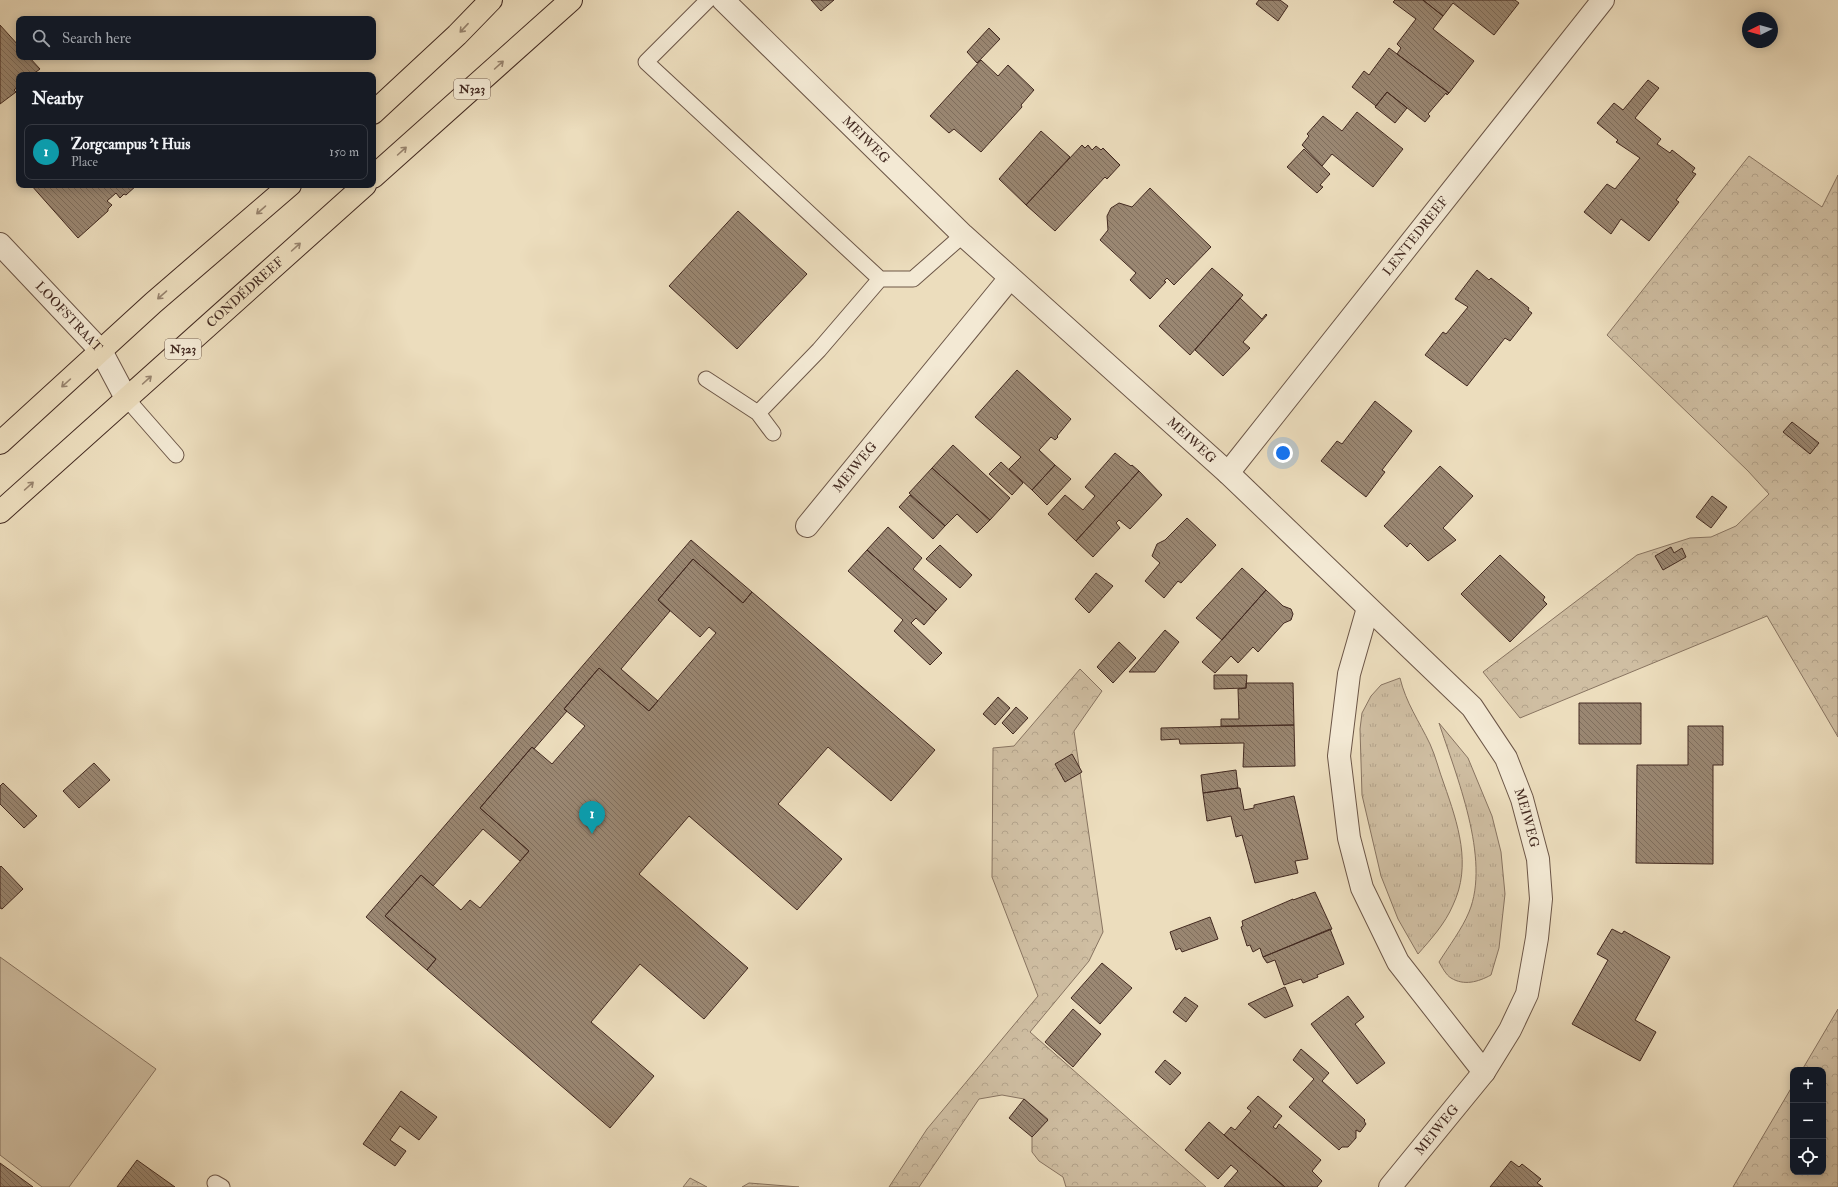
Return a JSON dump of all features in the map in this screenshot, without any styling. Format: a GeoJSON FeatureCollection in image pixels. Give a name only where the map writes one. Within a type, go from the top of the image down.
{"type":"FeatureCollection","features":[{"type":"Feature","properties":{"kind":"main road"},"geometry":{"type":"LineString","coordinates":[[376,110],[457,35],[491,0]]}},
{"type":"Feature","properties":{"kind":"main road","name":"N323"},"geometry":{"type":"LineString","coordinates":[[376,175],[571,0]]}},
{"type":"Feature","properties":{"kind":"main road"},"geometry":{"type":"LineString","coordinates":[[0,443],[153,303],[287,188]]}},
{"type":"Feature","properties":{"kind":"main road","name":"CONDÉDREEF"},"geometry":{"type":"LineString","coordinates":[[0,512],[362,188]]}},
{"type":"Feature","properties":{"kind":"street","name":"MEIWEG"},"geometry":{"type":"LineString","coordinates":[[723,0],[964,235],[1228,473],[1472,707],[1506,758],[1522,799],[1538,859],[1541,898],[1537,938],[1527,994],[1510,1030],[1484,1072],[1390,1187]]}},
{"type":"Feature","properties":{"kind":"street","name":"LENTEDREEF"},"geometry":{"type":"LineString","coordinates":[[1228,473],[1604,0]]}},
{"type":"Feature","properties":{"kind":"street","name":"LOOFSTRAAT"},"geometry":{"type":"LineString","coordinates":[[0,244],[101,351],[126,398]]}},
{"type":"Feature","properties":{"kind":"street","name":"MEIWEG"},"geometry":{"type":"LineString","coordinates":[[807,526],[1010,278]]}},
{"type":"Feature","properties":{"kind":"street"},"geometry":{"type":"LineString","coordinates":[[1368,608],[1349,674],[1339,756],[1349,838],[1362,888],[1398,962],[1484,1072]]}},
{"type":"Feature","properties":{"kind":"lane"},"geometry":{"type":"LineString","coordinates":[[708,0],[646,62],[880,279],[913,279],[964,235]]}},
{"type":"Feature","properties":{"kind":"lane"},"geometry":{"type":"LineString","coordinates":[[758,413],[819,350],[880,279]]}},
{"type":"Feature","properties":{"kind":"lane"},"geometry":{"type":"LineString","coordinates":[[706,379],[758,413],[773,433]]}},
{"type":"Feature","properties":{"kind":"lane"},"geometry":{"type":"LineString","coordinates":[[126,398],[176,456]]}},
{"type":"Feature","properties":{"kind":"green space"},"geometry":{"type":"Polygon","coordinates":[[[1749,156],[1822,207],[1838,175],[1838,737],[1767,616],[1520,718],[1483,672],[1637,555],[1690,538],[1711,537],[1736,526],[1769,494],[1748,471],[1607,335],[1749,156]]]}},
{"type":"Feature","properties":{"kind":"green space"},"geometry":{"type":"Polygon","coordinates":[[[1080,669],[1102,691],[1074,731],[1103,932],[1089,961],[1030,1032],[1206,1187],[1066,1187],[1063,1177],[1039,1161],[1032,1152],[1032,1137],[1048,1119],[1024,1099],[1002,1095],[979,1099],[919,1187],[889,1187],[927,1129],[1038,996],[992,877],[993,748],[1014,746],[1080,669]]]}},
{"type":"Feature","properties":{"kind":"green space"},"geometry":{"type":"Polygon","coordinates":[[[1400,678],[1409,704],[1430,744],[1436,759],[1454,814],[1461,844],[1462,875],[1459,890],[1450,912],[1442,925],[1418,954],[1398,919],[1381,876],[1362,795],[1360,729],[1362,713],[1371,696],[1381,685],[1400,678]]]}},
{"type":"Feature","properties":{"kind":"green space"},"geometry":{"type":"Polygon","coordinates":[[[1439,723],[1468,758],[1492,816],[1501,852],[1505,894],[1499,948],[1491,975],[1481,980],[1471,982],[1461,982],[1449,977],[1439,962],[1459,931],[1469,912],[1475,891],[1476,867],[1474,843],[1469,817],[1439,723]]]}},
{"type":"Feature","properties":{"kind":"green space"},"geometry":{"type":"Polygon","coordinates":[[[0,957],[156,1069],[69,1187],[42,1187],[0,1155],[0,957]]]}},
{"type":"Feature","properties":{"kind":"green space"},"geometry":{"type":"Polygon","coordinates":[[[1838,1009],[1838,1187],[1733,1187],[1790,1090],[1790,1175],[1826,1175],[1826,1067],[1804,1067],[1838,1009]]]}},
{"type":"Feature","properties":{"kind":"green space"},"geometry":{"type":"Polygon","coordinates":[[[690,1178],[707,1187],[683,1187],[690,1178]]]}},
{"type":"Feature","properties":{"kind":"green space"},"geometry":{"type":"Polygon","coordinates":[[[749,1183],[799,1187],[742,1187],[749,1183]]]}},
{"type":"Feature","properties":{"kind":"building"},"geometry":{"type":"Polygon","coordinates":[[[811,0],[834,0],[821,11],[811,0]]]}},
{"type":"Feature","properties":{"kind":"building"},"geometry":{"type":"Polygon","coordinates":[[[1259,0],[1280,0],[1288,6],[1278,21],[1256,4],[1259,0]]]}},
{"type":"Feature","properties":{"kind":"building"},"geometry":{"type":"Polygon","coordinates":[[[1395,0],[1423,0],[1443,16],[1433,29],[1474,61],[1449,93],[1397,54],[1401,48],[1397,44],[1416,19],[1393,2],[1395,0]]]}},
{"type":"Feature","properties":{"kind":"building"},"geometry":{"type":"Polygon","coordinates":[[[1423,0],[1515,0],[1519,3],[1494,35],[1453,3],[1443,16],[1423,0]]]}},
{"type":"Feature","properties":{"kind":"building"},"geometry":{"type":"Polygon","coordinates":[[[0,25],[16,43],[16,60],[32,60],[40,69],[36,72],[16,72],[16,88],[14,90],[16,92],[0,104],[0,25]]]}},
{"type":"Feature","properties":{"kind":"building"},"geometry":{"type":"Polygon","coordinates":[[[989,28],[1000,39],[977,63],[967,52],[989,28]]]}},
{"type":"Feature","properties":{"kind":"building"},"geometry":{"type":"Polygon","coordinates":[[[1389,48],[1449,93],[1447,95],[1446,93],[1428,114],[1430,116],[1425,122],[1387,92],[1376,106],[1352,87],[1364,71],[1369,75],[1389,48]]]}},
{"type":"Feature","properties":{"kind":"building"},"geometry":{"type":"Polygon","coordinates":[[[981,60],[998,76],[1008,65],[1034,90],[1021,105],[1022,107],[981,152],[954,129],[949,133],[930,116],[981,60]]]}},
{"type":"Feature","properties":{"kind":"building"},"geometry":{"type":"Polygon","coordinates":[[[1648,80],[1659,88],[1635,118],[1661,139],[1657,144],[1670,153],[1672,150],[1695,168],[1692,172],[1696,174],[1676,200],[1679,202],[1649,241],[1621,219],[1611,234],[1584,212],[1607,184],[1615,189],[1640,158],[1616,142],[1618,140],[1597,123],[1614,103],[1623,110],[1648,80]]]}},
{"type":"Feature","properties":{"kind":"building"},"geometry":{"type":"Polygon","coordinates":[[[1387,92],[1407,108],[1395,123],[1375,107],[1387,92]]]}},
{"type":"Feature","properties":{"kind":"building"},"geometry":{"type":"Polygon","coordinates":[[[1357,112],[1403,149],[1373,187],[1332,154],[1322,166],[1302,145],[1309,136],[1307,134],[1323,116],[1342,131],[1357,112]]]}},
{"type":"Feature","properties":{"kind":"building"},"geometry":{"type":"Polygon","coordinates":[[[1041,131],[1070,157],[1026,205],[999,179],[1041,131]]]}},
{"type":"Feature","properties":{"kind":"building"},"geometry":{"type":"Polygon","coordinates":[[[1082,145],[1085,148],[1088,145],[1092,150],[1096,146],[1101,150],[1103,148],[1120,165],[1107,179],[1105,177],[1055,231],[1026,205],[1082,145]]]}},
{"type":"Feature","properties":{"kind":"building"},"geometry":{"type":"Polygon","coordinates":[[[1304,149],[1330,174],[1320,185],[1323,187],[1317,193],[1287,167],[1304,149]]]}},
{"type":"Feature","properties":{"kind":"building"},"geometry":{"type":"Polygon","coordinates":[[[34,188],[134,188],[120,198],[116,193],[107,201],[112,205],[108,211],[78,238],[34,188]]]}},
{"type":"Feature","properties":{"kind":"building"},"geometry":{"type":"Polygon","coordinates":[[[1150,188],[1211,247],[1174,285],[1167,278],[1164,281],[1166,282],[1150,299],[1130,280],[1136,273],[1100,240],[1108,230],[1107,216],[1111,208],[1119,203],[1132,207],[1150,188]]]}},
{"type":"Feature","properties":{"kind":"building"},"geometry":{"type":"Polygon","coordinates":[[[738,211],[807,274],[737,349],[669,286],[738,211]]]}},
{"type":"Feature","properties":{"kind":"building"},"geometry":{"type":"Polygon","coordinates":[[[1212,268],[1243,295],[1190,355],[1159,326],[1212,268]]]}},
{"type":"Feature","properties":{"kind":"building"},"geometry":{"type":"Polygon","coordinates":[[[1477,270],[1489,280],[1491,278],[1529,308],[1528,310],[1532,313],[1510,341],[1505,338],[1467,386],[1425,355],[1443,332],[1446,334],[1468,307],[1455,299],[1477,270]]]}},
{"type":"Feature","properties":{"kind":"building"},"geometry":{"type":"Polygon","coordinates":[[[1240,298],[1262,319],[1266,314],[1267,315],[1243,342],[1250,348],[1223,376],[1195,350],[1240,298]]]}},
{"type":"Feature","properties":{"kind":"building"},"geometry":{"type":"Polygon","coordinates":[[[1017,370],[1071,419],[1055,440],[1051,437],[1039,450],[1055,465],[1032,490],[1009,469],[1021,457],[975,417],[1017,370]]]}},
{"type":"Feature","properties":{"kind":"building"},"geometry":{"type":"Polygon","coordinates":[[[1375,401],[1412,431],[1382,470],[1385,472],[1366,497],[1321,461],[1337,441],[1342,444],[1375,401]]]}},
{"type":"Feature","properties":{"kind":"building"},"geometry":{"type":"Polygon","coordinates":[[[1792,422],[1819,443],[1810,454],[1783,432],[1792,422]]]}},
{"type":"Feature","properties":{"kind":"building"},"geometry":{"type":"Polygon","coordinates":[[[953,445],[1010,498],[990,520],[932,468],[953,445]]]}},
{"type":"Feature","properties":{"kind":"building"},"geometry":{"type":"Polygon","coordinates":[[[1115,453],[1139,471],[1076,541],[1048,514],[1065,495],[1083,510],[1095,496],[1085,487],[1115,453]]]}},
{"type":"Feature","properties":{"kind":"building"},"geometry":{"type":"Polygon","coordinates":[[[1001,462],[1023,483],[1012,495],[989,474],[1001,462]]]}},
{"type":"Feature","properties":{"kind":"building"},"geometry":{"type":"Polygon","coordinates":[[[1055,465],[1071,479],[1047,505],[1032,490],[1055,465]]]}},
{"type":"Feature","properties":{"kind":"building"},"geometry":{"type":"Polygon","coordinates":[[[1440,466],[1473,496],[1443,528],[1456,540],[1428,561],[1410,543],[1407,547],[1384,526],[1440,466]]]}},
{"type":"Feature","properties":{"kind":"building"},"geometry":{"type":"Polygon","coordinates":[[[932,468],[990,520],[977,533],[957,514],[945,526],[909,493],[932,468]]]}},
{"type":"Feature","properties":{"kind":"building"},"geometry":{"type":"Polygon","coordinates":[[[1139,471],[1162,495],[1130,529],[1119,520],[1116,523],[1120,528],[1093,557],[1076,541],[1139,471]]]}},
{"type":"Feature","properties":{"kind":"building"},"geometry":{"type":"Polygon","coordinates":[[[910,495],[945,526],[933,539],[899,507],[910,495]]]}},
{"type":"Feature","properties":{"kind":"building"},"geometry":{"type":"Polygon","coordinates":[[[1712,496],[1727,507],[1711,528],[1696,517],[1712,496]]]}},
{"type":"Feature","properties":{"kind":"building"},"geometry":{"type":"Polygon","coordinates":[[[1187,518],[1216,545],[1181,583],[1178,581],[1164,598],[1145,581],[1160,563],[1152,556],[1157,544],[1165,540],[1187,518]]]}},
{"type":"Feature","properties":{"kind":"building"},"geometry":{"type":"Polygon","coordinates":[[[888,527],[922,558],[913,569],[947,599],[936,611],[867,550],[888,527]]]}},
{"type":"Feature","properties":{"kind":"building"},"geometry":{"type":"Polygon","coordinates":[[[691,540],[752,592],[743,603],[693,559],[658,600],[670,611],[621,669],[658,701],[649,711],[599,668],[564,709],[567,711],[534,749],[532,747],[480,808],[529,851],[520,861],[483,829],[433,886],[421,875],[385,916],[436,959],[427,970],[366,917],[691,540]]]}},
{"type":"Feature","properties":{"kind":"building"},"geometry":{"type":"Polygon","coordinates":[[[940,545],[972,575],[960,588],[926,559],[940,545]]]}},
{"type":"Feature","properties":{"kind":"building"},"geometry":{"type":"Polygon","coordinates":[[[1671,547],[1674,553],[1682,548],[1686,557],[1663,570],[1655,556],[1671,547]]]}},
{"type":"Feature","properties":{"kind":"building"},"geometry":{"type":"Polygon","coordinates":[[[867,550],[936,611],[924,625],[916,618],[911,623],[942,653],[930,665],[894,631],[903,620],[848,571],[867,550]]]}},
{"type":"Feature","properties":{"kind":"building"},"geometry":{"type":"Polygon","coordinates":[[[1500,555],[1545,597],[1543,600],[1547,604],[1510,642],[1461,594],[1500,555]]]}},
{"type":"Feature","properties":{"kind":"building"},"geometry":{"type":"Polygon","coordinates":[[[693,559],[743,603],[752,592],[935,750],[891,801],[828,747],[778,804],[842,859],[797,910],[689,816],[639,874],[748,968],[704,1019],[640,964],[591,1022],[654,1076],[610,1128],[427,970],[436,959],[385,916],[421,875],[461,910],[470,900],[480,908],[529,851],[480,808],[532,747],[552,764],[585,726],[564,709],[599,668],[649,711],[716,633],[709,627],[700,637],[658,600],[693,559]]]}},
{"type":"Feature","properties":{"kind":"building"},"geometry":{"type":"Polygon","coordinates":[[[1242,568],[1266,590],[1222,640],[1196,618],[1242,568]]]}},
{"type":"Feature","properties":{"kind":"building"},"geometry":{"type":"Polygon","coordinates":[[[1096,573],[1113,586],[1089,613],[1075,599],[1096,573]]]}},
{"type":"Feature","properties":{"kind":"building"},"geometry":{"type":"Polygon","coordinates":[[[1266,590],[1283,606],[1291,609],[1293,614],[1291,620],[1284,623],[1258,652],[1253,647],[1238,663],[1231,656],[1215,673],[1202,662],[1266,590]]]}},
{"type":"Feature","properties":{"kind":"building"},"geometry":{"type":"Polygon","coordinates":[[[1165,630],[1179,642],[1155,672],[1129,672],[1165,630]]]}},
{"type":"Feature","properties":{"kind":"building"},"geometry":{"type":"Polygon","coordinates":[[[1119,642],[1136,658],[1113,683],[1097,667],[1119,642]]]}},
{"type":"Feature","properties":{"kind":"building"},"geometry":{"type":"Polygon","coordinates":[[[1214,675],[1247,675],[1246,688],[1214,689],[1214,675]]]}},
{"type":"Feature","properties":{"kind":"building"},"geometry":{"type":"Polygon","coordinates":[[[1246,683],[1293,683],[1294,725],[1221,726],[1221,719],[1239,719],[1238,689],[1246,688],[1246,683]]]}},
{"type":"Feature","properties":{"kind":"building"},"geometry":{"type":"Polygon","coordinates":[[[998,697],[1010,708],[995,725],[983,714],[998,697]]]}},
{"type":"Feature","properties":{"kind":"building"},"geometry":{"type":"Polygon","coordinates":[[[1579,703],[1641,703],[1641,744],[1579,744],[1579,703]]]}},
{"type":"Feature","properties":{"kind":"building"},"geometry":{"type":"Polygon","coordinates":[[[1016,707],[1028,718],[1013,734],[1002,723],[1016,707]]]}},
{"type":"Feature","properties":{"kind":"building"},"geometry":{"type":"Polygon","coordinates":[[[1294,725],[1295,766],[1243,767],[1244,743],[1180,744],[1179,739],[1161,740],[1161,728],[1294,725]]]}},
{"type":"Feature","properties":{"kind":"building"},"geometry":{"type":"Polygon","coordinates":[[[1688,726],[1723,726],[1723,765],[1713,765],[1713,864],[1636,863],[1637,765],[1688,765],[1688,726]]]}},
{"type":"Feature","properties":{"kind":"building"},"geometry":{"type":"Polygon","coordinates":[[[1072,754],[1082,772],[1065,782],[1055,764],[1072,754]]]}},
{"type":"Feature","properties":{"kind":"building"},"geometry":{"type":"Polygon","coordinates":[[[94,763],[110,780],[79,808],[63,791],[94,763]]]}},
{"type":"Feature","properties":{"kind":"building"},"geometry":{"type":"Polygon","coordinates":[[[1236,770],[1238,788],[1203,793],[1201,775],[1236,770]]]}},
{"type":"Feature","properties":{"kind":"building"},"geometry":{"type":"Polygon","coordinates":[[[3,783],[37,816],[24,828],[0,804],[0,786],[3,783]]]}},
{"type":"Feature","properties":{"kind":"building"},"geometry":{"type":"Polygon","coordinates":[[[1240,788],[1244,810],[1254,808],[1254,805],[1294,796],[1308,859],[1295,861],[1298,873],[1255,883],[1242,835],[1236,837],[1231,816],[1207,821],[1203,793],[1240,788]]]}},
{"type":"Feature","properties":{"kind":"building"},"geometry":{"type":"Polygon","coordinates":[[[1,866],[23,889],[2,909],[0,908],[1,866]]]}},
{"type":"Feature","properties":{"kind":"building"},"geometry":{"type":"Polygon","coordinates":[[[1315,892],[1332,929],[1263,957],[1260,948],[1253,952],[1250,945],[1247,946],[1241,927],[1243,926],[1242,921],[1293,899],[1315,892]]]}},
{"type":"Feature","properties":{"kind":"building"},"geometry":{"type":"Polygon","coordinates":[[[1210,917],[1218,939],[1182,952],[1180,948],[1176,950],[1170,932],[1210,917]]]}},
{"type":"Feature","properties":{"kind":"building"},"geometry":{"type":"Polygon","coordinates":[[[1330,929],[1344,964],[1317,975],[1318,977],[1303,983],[1301,979],[1284,985],[1275,960],[1267,963],[1263,957],[1330,929]]]}},
{"type":"Feature","properties":{"kind":"building"},"geometry":{"type":"Polygon","coordinates":[[[1612,929],[1622,934],[1624,931],[1670,957],[1635,1020],[1656,1032],[1640,1061],[1572,1024],[1608,960],[1597,954],[1612,929]]]}},
{"type":"Feature","properties":{"kind":"building"},"geometry":{"type":"Polygon","coordinates":[[[1102,963],[1132,988],[1100,1024],[1071,998],[1102,963]]]}},
{"type":"Feature","properties":{"kind":"building"},"geometry":{"type":"Polygon","coordinates":[[[1285,987],[1293,1006],[1265,1018],[1248,1004],[1285,987]]]}},
{"type":"Feature","properties":{"kind":"building"},"geometry":{"type":"Polygon","coordinates":[[[1348,996],[1364,1017],[1355,1024],[1385,1063],[1357,1084],[1311,1024],[1348,996]]]}},
{"type":"Feature","properties":{"kind":"building"},"geometry":{"type":"Polygon","coordinates":[[[1185,997],[1198,1006],[1186,1022],[1173,1012],[1185,997]]]}},
{"type":"Feature","properties":{"kind":"building"},"geometry":{"type":"Polygon","coordinates":[[[1073,1009],[1101,1034],[1073,1067],[1045,1042],[1073,1009]]]}},
{"type":"Feature","properties":{"kind":"building"},"geometry":{"type":"Polygon","coordinates":[[[1301,1049],[1329,1073],[1322,1081],[1365,1120],[1364,1121],[1366,1124],[1360,1132],[1356,1130],[1356,1138],[1348,1147],[1342,1147],[1339,1150],[1289,1107],[1314,1079],[1293,1060],[1301,1049]]]}},
{"type":"Feature","properties":{"kind":"building"},"geometry":{"type":"Polygon","coordinates":[[[1165,1060],[1181,1073],[1170,1085],[1155,1072],[1165,1060]]]}},
{"type":"Feature","properties":{"kind":"building"},"geometry":{"type":"Polygon","coordinates":[[[401,1091],[437,1117],[419,1140],[400,1126],[390,1140],[406,1151],[395,1166],[363,1144],[401,1091]]]}},
{"type":"Feature","properties":{"kind":"building"},"geometry":{"type":"Polygon","coordinates":[[[1258,1096],[1282,1116],[1273,1127],[1276,1129],[1279,1124],[1321,1160],[1312,1171],[1322,1181],[1317,1187],[1285,1187],[1224,1135],[1231,1127],[1235,1130],[1251,1111],[1247,1108],[1258,1096]]]}},
{"type":"Feature","properties":{"kind":"building"},"geometry":{"type":"Polygon","coordinates":[[[1024,1099],[1048,1120],[1032,1137],[1009,1118],[1024,1099]]]}},
{"type":"Feature","properties":{"kind":"building"},"geometry":{"type":"Polygon","coordinates":[[[1209,1122],[1285,1187],[1224,1187],[1238,1171],[1231,1165],[1218,1179],[1185,1150],[1209,1122]]]}},
{"type":"Feature","properties":{"kind":"building"},"geometry":{"type":"Polygon","coordinates":[[[137,1160],[175,1187],[117,1187],[137,1160]]]}},
{"type":"Feature","properties":{"kind":"building"},"geometry":{"type":"Polygon","coordinates":[[[1511,1161],[1519,1167],[1522,1164],[1541,1179],[1537,1183],[1543,1187],[1490,1187],[1511,1161]]]}},
{"type":"Feature","properties":{"kind":"building"},"geometry":{"type":"Polygon","coordinates":[[[0,1163],[33,1187],[0,1187],[0,1163]]]}},
{"type":"Feature","properties":{"kind":"place","name":"Zorgcampus 't Huis"},"geometry":{"type":"Point","coordinates":[592,834]}}]}
